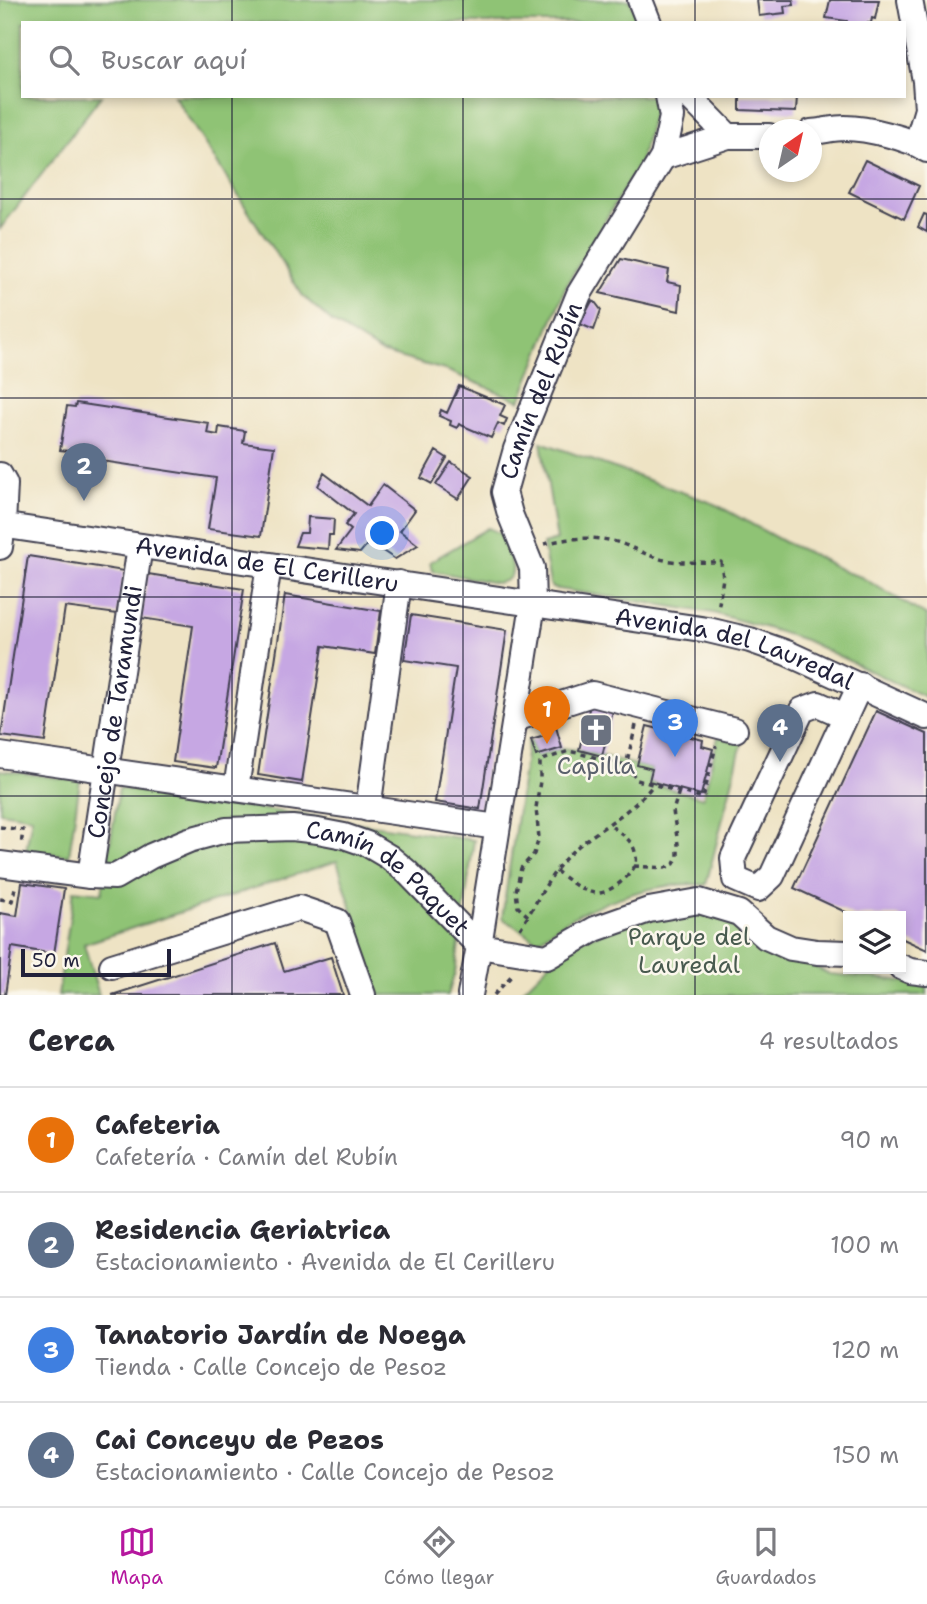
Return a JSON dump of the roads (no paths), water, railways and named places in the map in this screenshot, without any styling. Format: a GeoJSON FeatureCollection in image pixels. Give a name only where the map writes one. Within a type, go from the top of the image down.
{"type":"FeatureCollection","features":[{"type":"Feature","properties":{"kind":"street"},"geometry":{"type":"LineString","coordinates":[[640,0],[648,21]]}},
{"type":"Feature","properties":{"kind":"street"},"geometry":{"type":"LineString","coordinates":[[822,131],[847,128],[883,134],[922,146],[927,109],[926,80],[910,0]]}},
{"type":"Feature","properties":{"kind":"street","name":"Camín del Rubín"},"geometry":{"type":"LineString","coordinates":[[470,995],[533,604],[532,568],[504,492],[516,449],[579,294],[663,157],[671,117],[668,98]]}},
{"type":"Feature","properties":{"kind":"street"},"geometry":{"type":"LineString","coordinates":[[691,98],[728,136]]}},
{"type":"Feature","properties":{"kind":"street"},"geometry":{"type":"LineString","coordinates":[[663,157],[728,136],[759,136]]}},
{"type":"Feature","properties":{"kind":"street"},"geometry":{"type":"LineString","coordinates":[[1,532],[3,479]]}},
{"type":"Feature","properties":{"kind":"street","name":"Avenida de El Cerilleru"},"geometry":{"type":"LineString","coordinates":[[1,532],[140,546],[533,604]]}},
{"type":"Feature","properties":{"kind":"street","name":"Concejo de Taramundi"},"geometry":{"type":"LineString","coordinates":[[90,876],[140,546]]}},
{"type":"Feature","properties":{"kind":"street"},"geometry":{"type":"LineString","coordinates":[[236,789],[269,565]]}},
{"type":"Feature","properties":{"kind":"street"},"geometry":{"type":"LineString","coordinates":[[367,844],[399,583]]}},
{"type":"Feature","properties":{"kind":"street","name":"Avenida del Lauredal"},"geometry":{"type":"LineString","coordinates":[[533,604],[716,631],[750,640],[787,653],[927,717]]}},
{"type":"Feature","properties":{"kind":"street"},"geometry":{"type":"LineString","coordinates":[[845,716],[818,704],[802,710],[733,858],[735,879],[758,889],[772,876],[860,685]]}},
{"type":"Feature","properties":{"kind":"street"},"geometry":{"type":"LineString","coordinates":[[514,719],[592,694],[640,706],[727,734]]}},
{"type":"Feature","properties":{"kind":"street"},"geometry":{"type":"LineString","coordinates":[[0,755],[497,827]]}},
{"type":"Feature","properties":{"kind":"street","name":"Camín de Paquet"},"geometry":{"type":"LineString","coordinates":[[236,789],[252,818],[264,829]]}},
{"type":"Feature","properties":{"kind":"street","name":"Camín de Paquet"},"geometry":{"type":"LineString","coordinates":[[0,864],[115,877],[151,856],[190,840],[226,830],[292,828],[344,836],[367,844],[389,857],[479,946],[547,957],[595,929],[649,910],[699,901],[739,913],[766,937],[791,948],[817,953],[843,953]]}},
{"type":"Feature","properties":{"kind":"street"},"geometry":{"type":"LineString","coordinates":[[739,913],[751,886]]}},
{"type":"Feature","properties":{"kind":"street"},"geometry":{"type":"LineString","coordinates":[[112,966],[299,908],[337,921],[363,995]]}},
{"type":"Feature","properties":{"kind":"street"},"geometry":{"type":"LineString","coordinates":[[906,969],[927,973]]}},
{"type":"Feature","properties":{"kind":"place","name":"Residencia Geriatrica"},"geometry":{"type":"Point","coordinates":[84,501]}},
{"type":"Feature","properties":{"kind":"place","name":"Capilla"},"geometry":{"type":"Point","coordinates":[596,730]}},
{"type":"Feature","properties":{"kind":"place","name":"Cafeteria"},"geometry":{"type":"Point","coordinates":[547,744]}},
{"type":"Feature","properties":{"kind":"place","name":"Tanatorio Jardín de Noega"},"geometry":{"type":"Point","coordinates":[675,757]}},
{"type":"Feature","properties":{"kind":"place","name":"Cai Conceyu de Pezos"},"geometry":{"type":"Point","coordinates":[780,762]}},
{"type":"Feature","properties":{"kind":"park label","name":"Parque del Lauredal"},"geometry":{"type":"Point","coordinates":[689,951]}}]}
